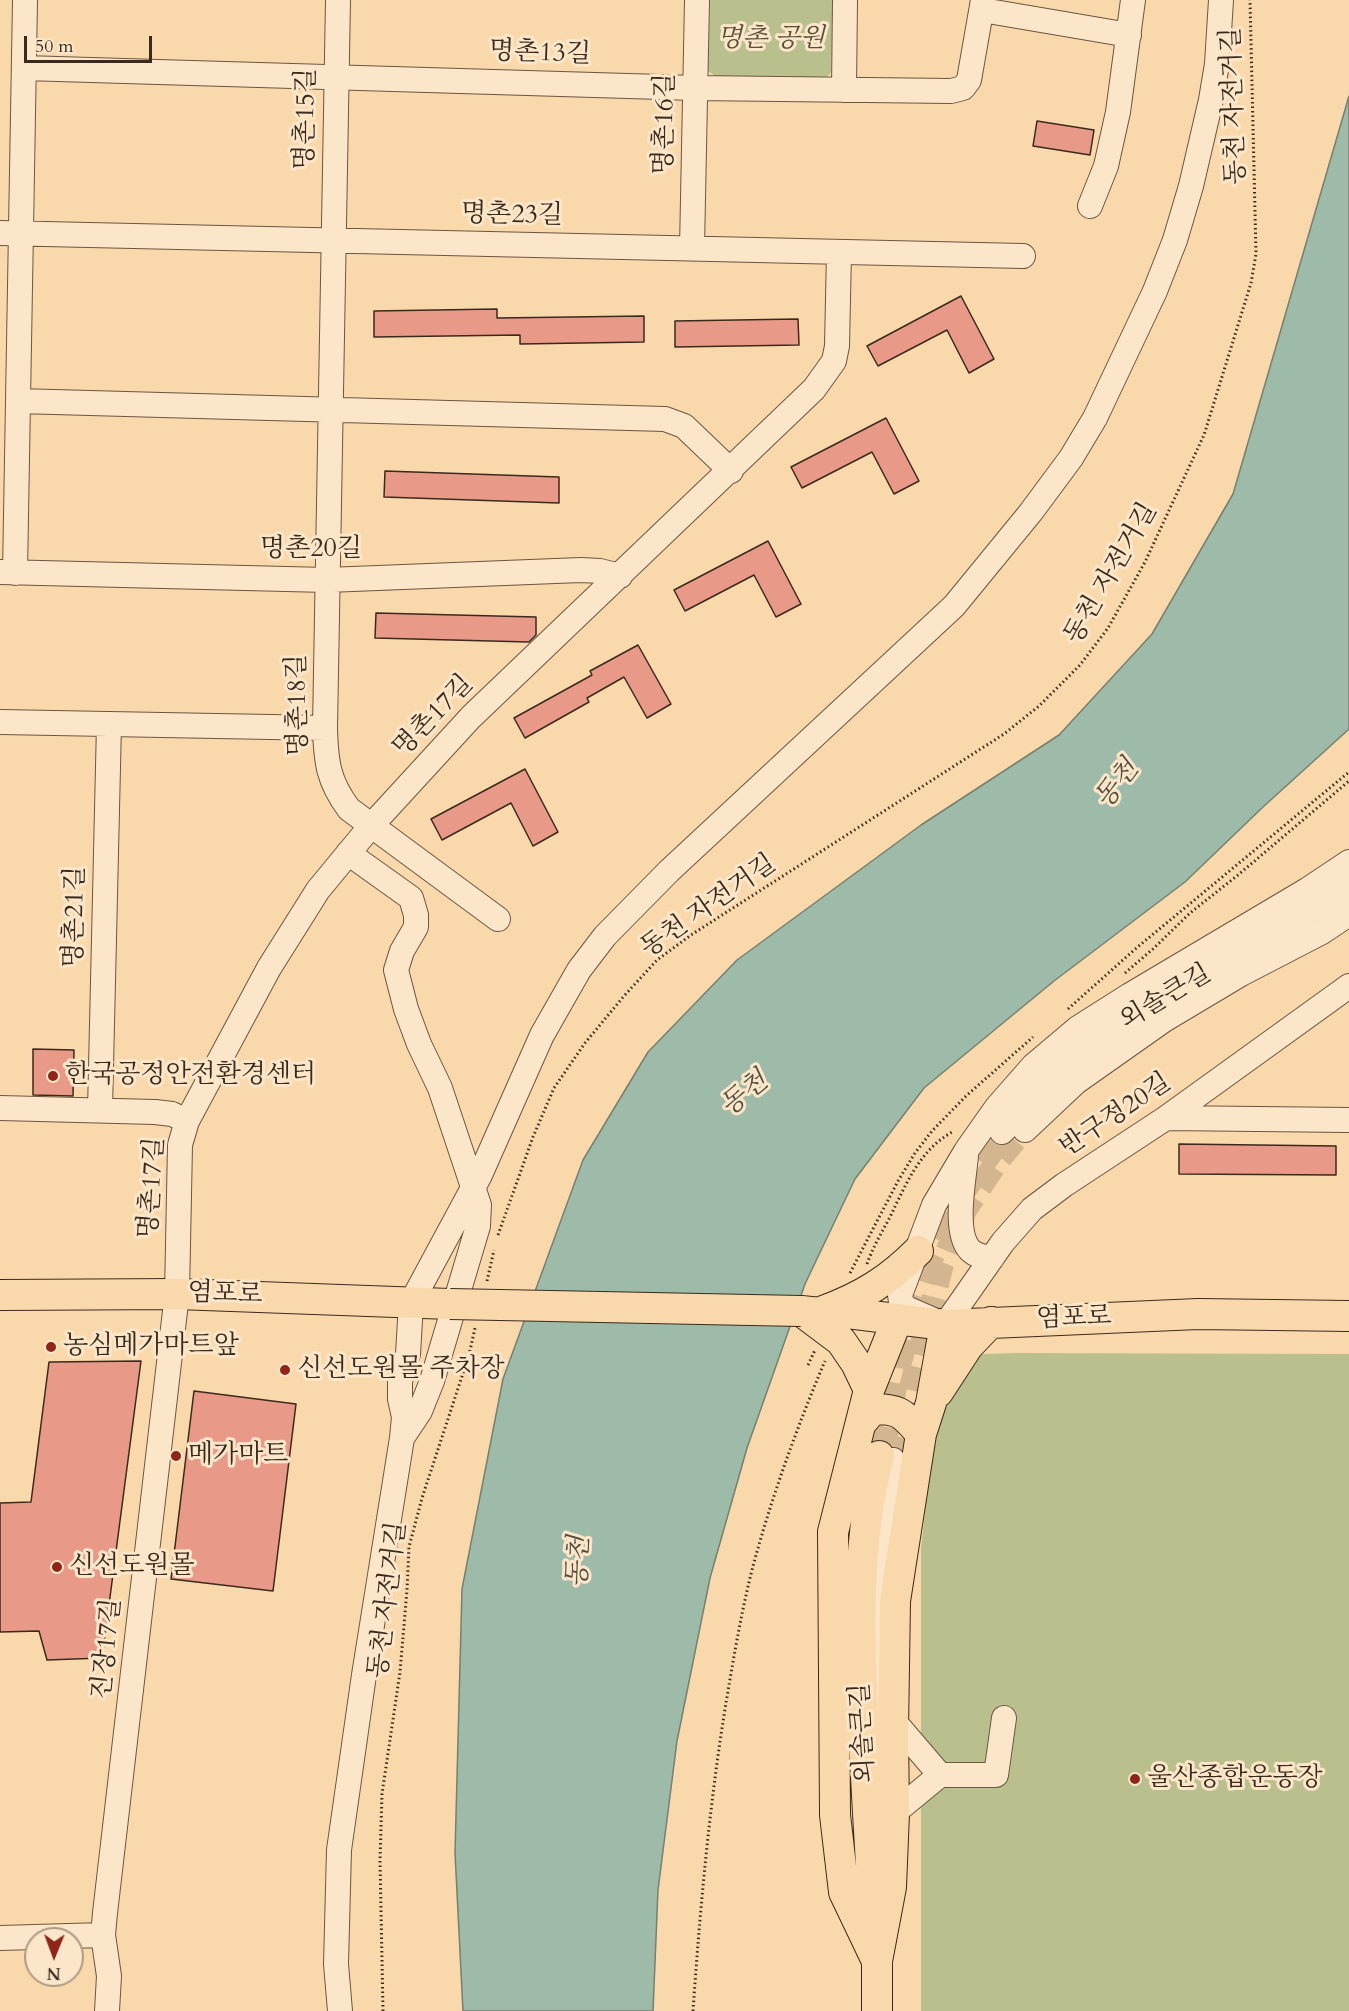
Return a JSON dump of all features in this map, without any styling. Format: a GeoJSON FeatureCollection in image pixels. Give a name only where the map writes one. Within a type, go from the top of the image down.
{"type":"FeatureCollection","features":[{"type":"Feature","properties":{"kind":"main road"},"geometry":{"type":"LineString","coordinates":[[809,1312],[853,1298],[889,1279],[918,1251]]}},
{"type":"Feature","properties":{"kind":"main road","name":"염포로"},"geometry":{"type":"LineString","coordinates":[[0,1295],[177,1294],[411,1303],[848,1313],[945,1325],[1198,1314],[1349,1316]]}},
{"type":"Feature","properties":{"kind":"main road"},"geometry":{"type":"LineString","coordinates":[[809,1312],[841,1341],[856,1363],[869,1390]]}},
{"type":"Feature","properties":{"kind":"main road"},"geometry":{"type":"LineString","coordinates":[[876,1961],[844,1892],[835,1815],[832,1532],[869,1390],[897,1320]]}},
{"type":"Feature","properties":{"kind":"main road"},"geometry":{"type":"LineString","coordinates":[[876,1961],[891,1887],[894,1813],[895,1602],[921,1434],[932,1403],[950,1371],[968,1346],[991,1322]]}},
{"type":"Feature","properties":{"kind":"main road"},"geometry":{"type":"LineString","coordinates":[[932,1403],[945,1325]]}},
{"type":"Feature","properties":{"kind":"main road"},"geometry":{"type":"LineString","coordinates":[[862,1422],[873,1409],[890,1409],[904,1414],[921,1434]]}},
{"type":"Feature","properties":{"kind":"main road","name":"외솔큰길"},"geometry":{"type":"LineString","coordinates":[[877,2011],[860,1633],[863,1566],[871,1488],[886,1458]]}},
{"type":"Feature","properties":{"kind":"street"},"geometry":{"type":"LineString","coordinates":[[7,573],[18,401],[11,233],[24,68],[26,0]]}},
{"type":"Feature","properties":{"kind":"street","name":"명촌15길"},"geometry":{"type":"LineString","coordinates":[[333,240],[338,0]]}},
{"type":"Feature","properties":{"kind":"street","name":"명촌16길"},"geometry":{"type":"LineString","coordinates":[[692,249],[697,0]]}},
{"type":"Feature","properties":{"kind":"street"},"geometry":{"type":"LineString","coordinates":[[844,90],[845,0]]}},
{"type":"Feature","properties":{"kind":"street"},"geometry":{"type":"LineString","coordinates":[[1090,206],[1106,166],[1118,112],[1133,0]]}},
{"type":"Feature","properties":{"kind":"street"},"geometry":{"type":"LineString","coordinates":[[340,2011],[336,1964],[339,1850],[367,1652],[402,1438],[404,1417],[400,1400],[400,1381],[408,1354],[411,1303],[473,1188],[542,1035],[579,970],[605,936],[669,871],[954,606],[1031,513],[1077,448],[1095,418],[1134,339],[1175,240],[1196,166],[1211,100],[1217,64],[1221,0]]}},
{"type":"Feature","properties":{"kind":"street"},"geometry":{"type":"LineString","coordinates":[[982,5],[1129,35]]}},
{"type":"Feature","properties":{"kind":"street","name":"명촌13길"},"geometry":{"type":"LineString","coordinates":[[24,68],[695,88],[951,92],[963,88],[969,80],[982,5]]}},
{"type":"Feature","properties":{"kind":"street","name":"명촌23길"},"geometry":{"type":"LineString","coordinates":[[11,233],[1023,256]]}},
{"type":"Feature","properties":{"kind":"street","name":"명촌18길"},"geometry":{"type":"LineString","coordinates":[[333,240],[325,728],[328,773],[336,792],[349,809],[370,827],[498,919]]}},
{"type":"Feature","properties":{"kind":"street","name":"명촌17길"},"geometry":{"type":"LineString","coordinates":[[177,1294],[180,1145],[187,1121],[269,968],[318,890],[370,827],[471,717],[731,471],[814,389],[834,361],[837,346],[839,252]]}},
{"type":"Feature","properties":{"kind":"street"},"geometry":{"type":"LineString","coordinates":[[18,401],[665,419],[684,426],[731,471]]}},
{"type":"Feature","properties":{"kind":"street","name":"명촌20길"},"geometry":{"type":"LineString","coordinates":[[7,573],[327,580],[581,570],[600,571],[620,576]]}},
{"type":"Feature","properties":{"kind":"street"},"geometry":{"type":"LineString","coordinates":[[0,722],[325,728]]}},
{"type":"Feature","properties":{"kind":"street","name":"명촌21길"},"geometry":{"type":"LineString","coordinates":[[100,1110],[109,724]]}},
{"type":"Feature","properties":{"kind":"street"},"geometry":{"type":"LineString","coordinates":[[348,854],[411,898],[416,915],[416,927],[402,951],[396,970],[406,1010],[418,1044],[440,1088],[479,1205],[478,1226],[432,1381],[420,1411],[402,1438]]}},
{"type":"Feature","properties":{"kind":"street"},"geometry":{"type":"LineString","coordinates":[[945,1325],[906,1308],[901,1302],[900,1295],[934,1205],[966,1151],[997,1107],[1033,1066],[1078,1028],[1308,890],[1349,862]]}},
{"type":"Feature","properties":{"kind":"street","name":"외솔큰길"},"geometry":{"type":"LineString","coordinates":[[1349,888],[1135,1014],[1090,1046],[1051,1081],[1008,1136],[1076,1082],[1164,1020],[1242,974],[1322,932],[1349,914]]}},
{"type":"Feature","properties":{"kind":"street","name":"반구정20길"},"geometry":{"type":"LineString","coordinates":[[945,1325],[992,1258],[1032,1209],[1064,1185],[1166,1118],[1349,986]]}},
{"type":"Feature","properties":{"kind":"street"},"geometry":{"type":"LineString","coordinates":[[0,1108],[164,1113],[187,1121]]}},
{"type":"Feature","properties":{"kind":"street"},"geometry":{"type":"LineString","coordinates":[[1166,1118],[1349,1120]]}},
{"type":"Feature","properties":{"kind":"street"},"geometry":{"type":"LineString","coordinates":[[966,1151],[961,1210],[962,1232],[971,1250],[980,1257],[992,1258]]}},
{"type":"Feature","properties":{"kind":"street","name":"진장17길"},"geometry":{"type":"LineString","coordinates":[[107,2011],[109,1976],[103,1935],[177,1294]]}},
{"type":"Feature","properties":{"kind":"street"},"geometry":{"type":"LineString","coordinates":[[894,1813],[940,1775],[996,1775],[1004,1718]]}},
{"type":"Feature","properties":{"kind":"street"},"geometry":{"type":"LineString","coordinates":[[893,1720],[940,1775]]}},
{"type":"Feature","properties":{"kind":"street"},"geometry":{"type":"LineString","coordinates":[[0,1938],[103,1935]]}},
{"type":"Feature","properties":{"kind":"path","name":"동천 자전거길"},"geometry":{"type":"LineString","coordinates":[[485,1288],[495,1244],[505,1215],[533,1137],[554,1088],[585,1043],[657,960],[691,935],[1004,734],[1039,706],[1080,665],[1108,628],[1166,520],[1204,435],[1251,283],[1256,254],[1250,0]]}},
{"type":"Feature","properties":{"kind":"path","name":"동천 자전거길"},"geometry":{"type":"LineString","coordinates":[[383,2011],[380,1860],[382,1794],[400,1672],[409,1547],[422,1498],[469,1355],[477,1322]]}},
{"type":"Feature","properties":{"kind":"green space","name":"명촌 공원"},"geometry":{"type":"Polygon","coordinates":[[[710,0],[833,0],[831,73],[823,80],[718,78],[708,71],[710,0]]]}},
{"type":"Feature","properties":{"kind":"green space","name":"울산종합운동장"},"geometry":{"type":"Polygon","coordinates":[[[983,1354],[1349,1354],[1349,2011],[921,2011],[921,1548],[933,1439],[944,1404],[968,1364],[983,1354]]]}},
{"type":"Feature","properties":{"kind":"water","name":"동천"},"geometry":{"type":"Polygon","coordinates":[[[1349,96],[1349,729],[1185,882],[1054,981],[924,1088],[855,1179],[805,1284],[747,1448],[710,1578],[677,1741],[658,1890],[653,2011],[463,2011],[455,1853],[462,1589],[503,1379],[583,1160],[648,1052],[737,960],[921,825],[1059,735],[1152,634],[1233,494],[1349,96]]]}},
{"type":"Feature","properties":{"kind":"building"},"geometry":{"type":"Polygon","coordinates":[[[1037,121],[1094,130],[1090,155],[1033,146],[1037,121]]]}},
{"type":"Feature","properties":{"kind":"building"},"geometry":{"type":"Polygon","coordinates":[[[961,296],[994,359],[969,373],[947,330],[878,366],[867,346],[961,296]]]}},
{"type":"Feature","properties":{"kind":"building"},"geometry":{"type":"Polygon","coordinates":[[[497,309],[497,318],[644,316],[644,342],[520,344],[520,335],[374,337],[374,311],[497,309]]]}},
{"type":"Feature","properties":{"kind":"building"},"geometry":{"type":"Polygon","coordinates":[[[798,319],[799,345],[675,347],[675,321],[798,319]]]}},
{"type":"Feature","properties":{"kind":"building"},"geometry":{"type":"Polygon","coordinates":[[[886,418],[919,481],[894,494],[872,452],[802,488],[791,467],[886,418]]]}},
{"type":"Feature","properties":{"kind":"building"},"geometry":{"type":"Polygon","coordinates":[[[385,471],[559,477],[559,503],[384,497],[385,471]]]}},
{"type":"Feature","properties":{"kind":"building"},"geometry":{"type":"Polygon","coordinates":[[[768,541],[801,604],[776,617],[754,575],[685,611],[674,590],[768,541]]]}},
{"type":"Feature","properties":{"kind":"building"},"geometry":{"type":"Polygon","coordinates":[[[376,613],[536,617],[536,635],[529,642],[375,638],[376,613]]]}},
{"type":"Feature","properties":{"kind":"building"},"geometry":{"type":"Polygon","coordinates":[[[638,645],[671,704],[647,718],[624,677],[587,698],[589,702],[525,738],[514,718],[592,675],[590,671],[638,645]]]}},
{"type":"Feature","properties":{"kind":"building"},"geometry":{"type":"Polygon","coordinates":[[[525,769],[558,832],[533,846],[511,803],[442,840],[431,819],[525,769]]]}},
{"type":"Feature","properties":{"kind":"building","name":"한국공정안전환경센터"},"geometry":{"type":"Polygon","coordinates":[[[33,1049],[74,1050],[73,1096],[33,1095],[33,1049]]]}},
{"type":"Feature","properties":{"kind":"building"},"geometry":{"type":"Polygon","coordinates":[[[1179,1144],[1336,1146],[1336,1175],[1179,1174],[1179,1144]]]}},
{"type":"Feature","properties":{"kind":"building","name":"신선도원몰"},"geometry":{"type":"Polygon","coordinates":[[[141,1361],[102,1658],[47,1660],[39,1631],[0,1632],[0,1503],[31,1502],[49,1362],[141,1361]]]}},
{"type":"Feature","properties":{"kind":"building"},"geometry":{"type":"Polygon","coordinates":[[[194,1391],[296,1404],[273,1591],[171,1579],[194,1391]]]}},
{"type":"Feature","properties":{"kind":"tunnel"},"geometry":{"type":"LineString","coordinates":[[879,1456],[896,1365],[923,1270],[951,1204],[1002,1132]]}},
{"type":"Feature","properties":{"kind":"tunnel"},"geometry":{"type":"LineString","coordinates":[[893,1460],[942,1264],[965,1210],[996,1163],[1015,1140]]}},
{"type":"Feature","properties":{"kind":"place","name":"한국공정안전환경센터"},"geometry":{"type":"Point","coordinates":[53,1076]}},
{"type":"Feature","properties":{"kind":"place","name":"농심메가마트앞"},"geometry":{"type":"Point","coordinates":[51,1347]}},
{"type":"Feature","properties":{"kind":"place","name":"신선도원몰 주차장"},"geometry":{"type":"Point","coordinates":[285,1370]}},
{"type":"Feature","properties":{"kind":"place","name":"메가마트"},"geometry":{"type":"Point","coordinates":[176,1456]}},
{"type":"Feature","properties":{"kind":"place","name":"신선도원몰"},"geometry":{"type":"Point","coordinates":[57,1567]}},
{"type":"Feature","properties":{"kind":"place","name":"울산종합운동장"},"geometry":{"type":"Point","coordinates":[1135,1779]}}]}
